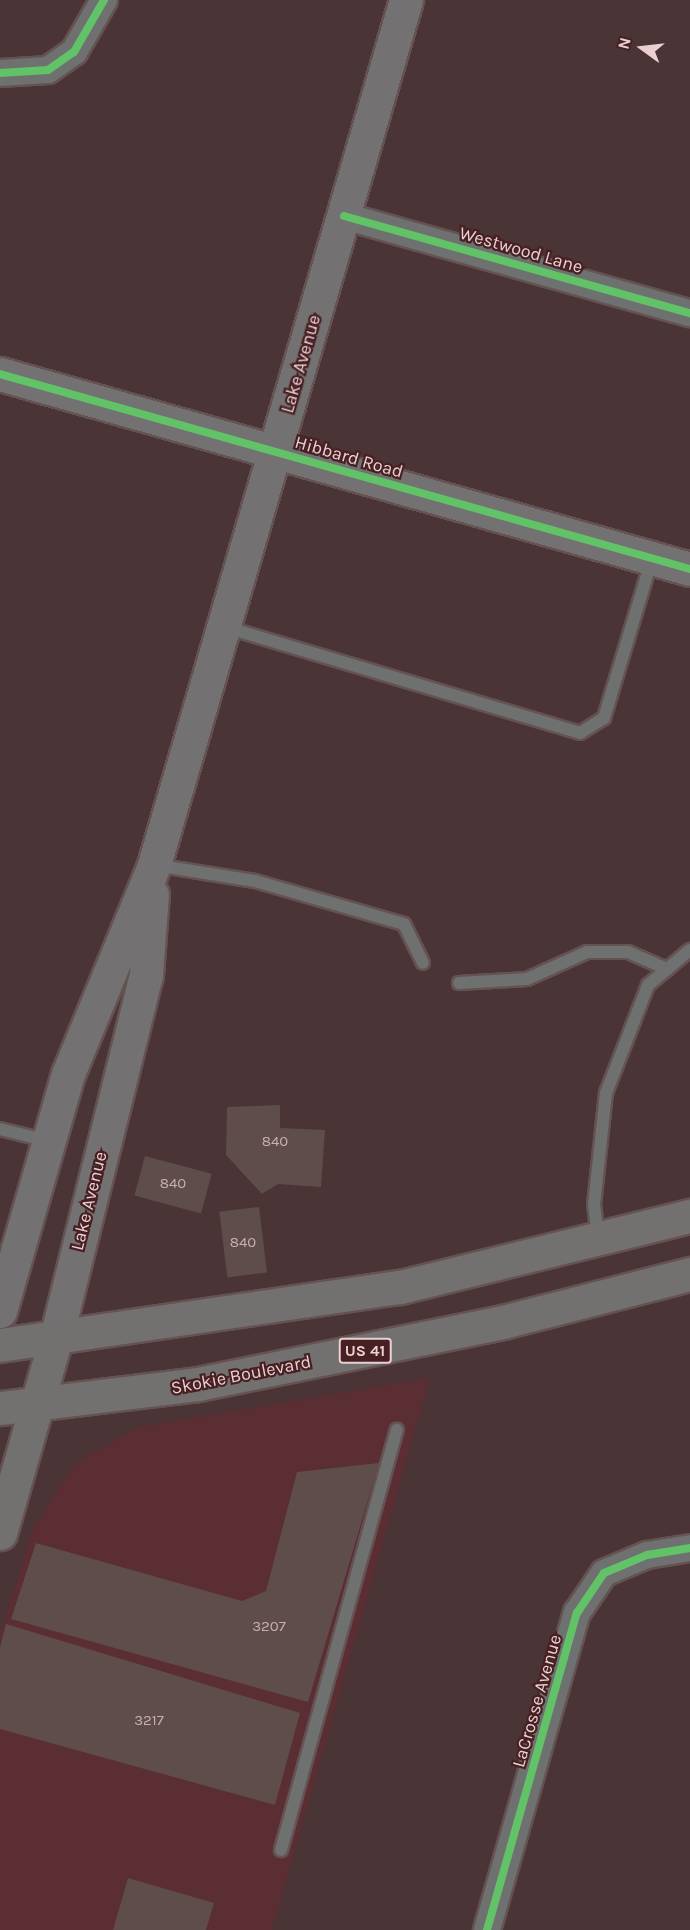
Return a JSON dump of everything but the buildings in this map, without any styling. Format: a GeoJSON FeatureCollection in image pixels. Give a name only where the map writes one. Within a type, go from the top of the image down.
{"type":"FeatureCollection","features":[{"type":"Feature","properties":{"kind":"main road","name":"Lake Avenue"},"geometry":{"type":"LineString","coordinates":[[0,1311],[68,1074],[154,865],[406,0]]}},
{"type":"Feature","properties":{"kind":"main road","name":"Hibbard Road"},"geometry":{"type":"LineString","coordinates":[[0,374],[690,570]]}},
{"type":"Feature","properties":{"kind":"main road","name":"Lake Avenue"},"geometry":{"type":"LineString","coordinates":[[0,1533],[56,1338],[146,975],[154,865]]}},
{"type":"Feature","properties":{"kind":"main road"},"geometry":{"type":"LineString","coordinates":[[0,1345],[400,1287],[690,1216]]}},
{"type":"Feature","properties":{"kind":"main road","name":"Skokie Boulevard"},"geometry":{"type":"LineString","coordinates":[[0,1408],[37,1407],[198,1384],[398,1344],[690,1274]]}},
{"type":"Feature","properties":{"kind":"street"},"geometry":{"type":"LineString","coordinates":[[0,73],[21,75],[57,64],[74,52],[104,0]]}},
{"type":"Feature","properties":{"kind":"street","name":"Westwood Lane"},"geometry":{"type":"LineString","coordinates":[[344,216],[690,313]]}},
{"type":"Feature","properties":{"kind":"street","name":"LaCrosse Avenue"},"geometry":{"type":"LineString","coordinates":[[488,1930],[577,1613],[604,1573],[647,1555],[690,1548]]}},
{"type":"Feature","properties":{"kind":"lane"},"geometry":{"type":"LineString","coordinates":[[224,627],[580,733],[604,718],[652,559]]}},
{"type":"Feature","properties":{"kind":"lane"},"geometry":{"type":"LineString","coordinates":[[154,865],[255,881],[404,924],[423,963]]}},
{"type":"Feature","properties":{"kind":"lane"},"geometry":{"type":"LineString","coordinates":[[598,1239],[594,1205],[606,1093],[648,986],[690,950]]}},
{"type":"Feature","properties":{"kind":"lane"},"geometry":{"type":"LineString","coordinates":[[459,983],[527,979],[587,952],[628,952],[667,969]]}},
{"type":"Feature","properties":{"kind":"lane"},"geometry":{"type":"LineString","coordinates":[[0,1129],[49,1141]]}},
{"type":"Feature","properties":{"kind":"lane"},"geometry":{"type":"LineString","coordinates":[[281,1850],[397,1430]]}},
{"type":"Feature","properties":{"kind":"shaded area"},"geometry":{"type":"Polygon","coordinates":[[[430,1378],[272,1930],[0,1930],[0,1635],[33,1528],[75,1463],[138,1427],[430,1378]]]}},
{"type":"Feature","properties":{"kind":"cycle path"},"geometry":{"type":"LineString","coordinates":[[0,73],[48,70],[74,52],[104,0]]}},
{"type":"Feature","properties":{"kind":"cycle path"},"geometry":{"type":"LineString","coordinates":[[344,216],[690,313]]}},
{"type":"Feature","properties":{"kind":"cycle path"},"geometry":{"type":"LineString","coordinates":[[0,374],[690,569]]}},
{"type":"Feature","properties":{"kind":"cycle path"},"geometry":{"type":"LineString","coordinates":[[487,1930],[577,1613],[604,1573],[647,1555],[690,1548]]}}]}
